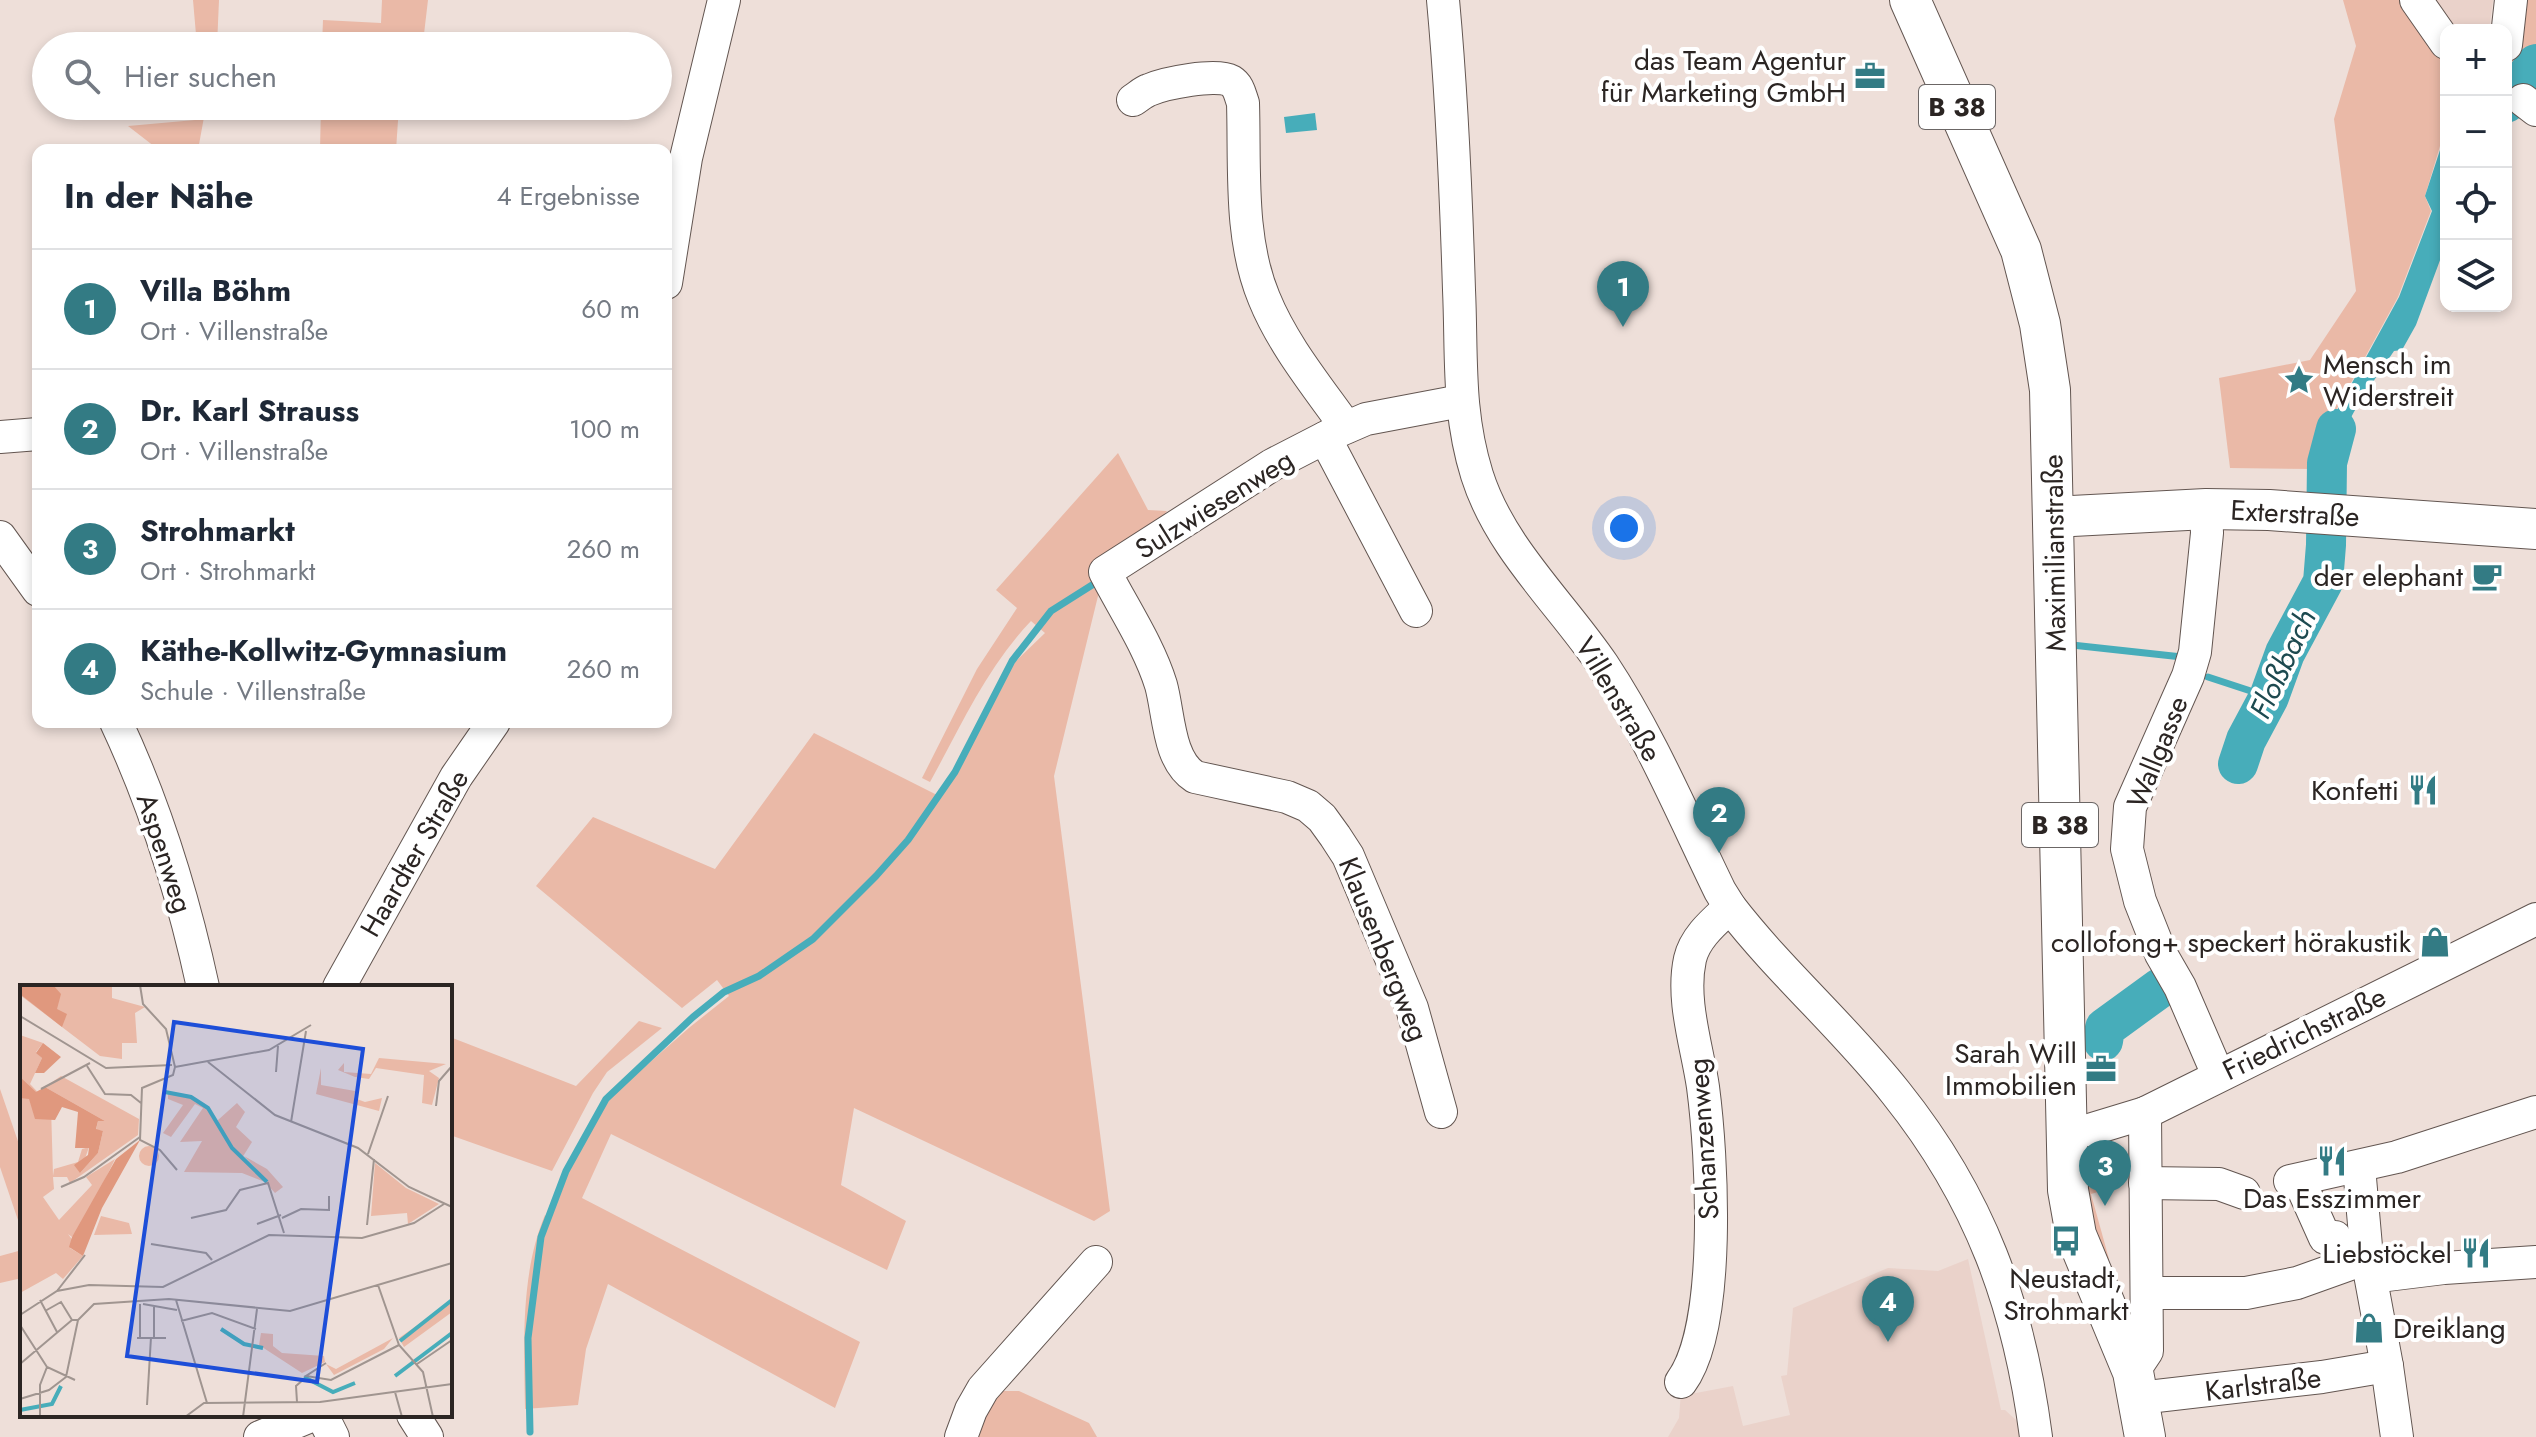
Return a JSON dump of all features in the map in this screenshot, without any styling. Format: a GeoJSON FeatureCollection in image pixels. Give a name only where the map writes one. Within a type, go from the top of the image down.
{"type":"FeatureCollection","features":[{"type":"Feature","properties":{"kind":"main road","name":"Maximilianstraße"},"geometry":{"type":"LineString","coordinates":[[1910,0],[2029,274],[2050,390],[2067,1132]]}},
{"type":"Feature","properties":{"kind":"main road","name":"Exterstraße"},"geometry":{"type":"LineString","coordinates":[[2053,517],[2206,509],[2325,513],[2536,529]]}},
{"type":"Feature","properties":{"kind":"main road","name":"B 38"},"geometry":{"type":"LineString","coordinates":[[2067,1132],[2068,1190],[2076,1235],[2136,1385],[2145,1437]]}},
{"type":"Feature","properties":{"kind":"street"},"geometry":{"type":"LineString","coordinates":[[672,246],[686,158],[724,0]]}},
{"type":"Feature","properties":{"kind":"street","name":"Villenstraße"},"geometry":{"type":"LineString","coordinates":[[1443,0],[1452,98],[1461,320],[1461,401],[1466,436],[1488,505],[1620,691],[1730,907],[1871,1063],[1928,1136],[1956,1180],[1989,1244],[2015,1321],[2036,1437]]}},
{"type":"Feature","properties":{"kind":"street"},"geometry":{"type":"LineString","coordinates":[[2416,0],[2440,34]]}},
{"type":"Feature","properties":{"kind":"street"},"geometry":{"type":"LineString","coordinates":[[2508,24],[2511,0]]}},
{"type":"Feature","properties":{"kind":"street"},"geometry":{"type":"LineString","coordinates":[[1133,100],[1149,90],[1186,81],[1217,78],[1229,80],[1238,88],[1243,103],[1248,237],[1262,294],[1336,433]]}},
{"type":"Feature","properties":{"kind":"street","name":"Sulzwiesenweg"},"geometry":{"type":"LineString","coordinates":[[1105,572],[1272,465],[1336,433],[1396,412],[1461,401]]}},
{"type":"Feature","properties":{"kind":"street","name":"Sulzwiesenweg"},"geometry":{"type":"LineString","coordinates":[[1336,433],[1416,611]]}},
{"type":"Feature","properties":{"kind":"street"},"geometry":{"type":"LineString","coordinates":[[0,437],[32,434]]}},
{"type":"Feature","properties":{"kind":"street","name":"Wallgasse"},"geometry":{"type":"LineString","coordinates":[[2206,509],[2207,533],[2195,652],[2188,676],[2130,807],[2127,849],[2140,901],[2161,954],[2180,987],[2218,1075]]}},
{"type":"Feature","properties":{"kind":"street"},"geometry":{"type":"LineString","coordinates":[[0,537],[32,582]]}},
{"type":"Feature","properties":{"kind":"street","name":"Klausenbergweg"},"geometry":{"type":"LineString","coordinates":[[1105,572],[1160,682],[1179,759],[1186,771],[1195,777],[1287,797],[1308,806],[1322,818],[1348,856],[1412,1008],[1441,1112]]}},
{"type":"Feature","properties":{"kind":"street","name":"Aspenweg"},"geometry":{"type":"LineString","coordinates":[[119,728],[142,781],[174,870],[203,985]]}},
{"type":"Feature","properties":{"kind":"street","name":"Haardter Straße"},"geometry":{"type":"LineString","coordinates":[[340,985],[456,777],[490,728]]}},
{"type":"Feature","properties":{"kind":"street","name":"Schanzenweg"},"geometry":{"type":"LineString","coordinates":[[1681,1382],[1692,1365],[1707,1288],[1712,1183],[1703,1087],[1689,1005],[1690,962],[1704,933],[1730,907]]}},
{"type":"Feature","properties":{"kind":"street","name":"Friedrichstraße"},"geometry":{"type":"LineString","coordinates":[[2067,1132],[2089,1130],[2145,1113],[2536,919]]}},
{"type":"Feature","properties":{"kind":"street"},"geometry":{"type":"LineString","coordinates":[[2363,1266],[2335,1237],[2325,1238],[2294,1180],[2359,1167],[2536,1112]]}},
{"type":"Feature","properties":{"kind":"street"},"geometry":{"type":"LineString","coordinates":[[2136,1385],[2147,1351],[2145,1113]]}},
{"type":"Feature","properties":{"kind":"street"},"geometry":{"type":"LineString","coordinates":[[2359,1167],[2363,1266],[2389,1377],[2397,1437]]}},
{"type":"Feature","properties":{"kind":"street"},"geometry":{"type":"LineString","coordinates":[[2145,1183],[2219,1184],[2244,1193]]}},
{"type":"Feature","properties":{"kind":"street"},"geometry":{"type":"LineString","coordinates":[[961,1437],[983,1389],[1096,1262]]}},
{"type":"Feature","properties":{"kind":"street"},"geometry":{"type":"LineString","coordinates":[[2147,1293],[2246,1293],[2363,1266],[2444,1268],[2536,1262]]}},
{"type":"Feature","properties":{"kind":"street","name":"Karlstraße"},"geometry":{"type":"LineString","coordinates":[[2136,1385],[2389,1377]]}},
{"type":"Feature","properties":{"kind":"street"},"geometry":{"type":"LineString","coordinates":[[260,1437],[308,1417]]}},
{"type":"Feature","properties":{"kind":"street"},"geometry":{"type":"LineString","coordinates":[[323,1417],[333,1437]]}},
{"type":"Feature","properties":{"kind":"street"},"geometry":{"type":"LineString","coordinates":[[414,1417],[427,1437]]}},
{"type":"Feature","properties":{"kind":"shaded area"},"geometry":{"type":"Polygon","coordinates":[[[193,0],[219,0],[218,32],[196,32],[193,0]]]}},
{"type":"Feature","properties":{"kind":"shaded area"},"geometry":{"type":"Polygon","coordinates":[[[382,0],[428,0],[424,32],[323,32],[323,20],[381,23],[382,0]]]}},
{"type":"Feature","properties":{"kind":"shaded area"},"geometry":{"type":"Polygon","coordinates":[[[2343,0],[2410,0],[2440,47],[2440,146],[2425,196],[2431,211],[2398,297],[2323,434],[2316,469],[2230,468],[2219,378],[2310,360],[2356,291],[2334,119],[2356,46],[2343,0]]]}},
{"type":"Feature","properties":{"kind":"shaded area"},"geometry":{"type":"Polygon","coordinates":[[[2428,0],[2493,0],[2490,24],[2446,24],[2428,0]]]}},
{"type":"Feature","properties":{"kind":"shaded area"},"geometry":{"type":"Polygon","coordinates":[[[2516,0],[2536,0],[2536,51],[2516,74],[2512,72],[2516,0]]]}},
{"type":"Feature","properties":{"kind":"shaded area"},"geometry":{"type":"Polygon","coordinates":[[[203,120],[199,144],[151,144],[128,126],[203,120]]]}},
{"type":"Feature","properties":{"kind":"shaded area"},"geometry":{"type":"Polygon","coordinates":[[[321,120],[398,120],[396,144],[320,144],[321,120]]]}},
{"type":"Feature","properties":{"kind":"shaded area"},"geometry":{"type":"Polygon","coordinates":[[[1118,453],[1148,510],[1167,511],[1098,596],[1054,776],[1110,1211],[1094,1221],[854,1108],[841,1185],[906,1221],[887,1270],[611,1134],[582,1198],[860,1342],[835,1408],[608,1284],[586,1349],[578,1405],[525,1409],[527,1286],[545,1215],[549,1219],[567,1172],[607,1100],[729,996],[717,980],[682,1008],[536,886],[593,817],[715,869],[814,733],[939,796],[956,772],[1013,664],[1045,633],[1031,621],[1015,639],[976,698],[930,782],[922,778],[977,669],[1017,608],[996,590],[1118,453]]]}},
{"type":"Feature","properties":{"kind":"shaded area"},"geometry":{"type":"Polygon","coordinates":[[[639,1021],[662,1028],[607,1072],[552,1171],[452,1136],[452,1038],[576,1086],[639,1021]]]}},
{"type":"Feature","properties":{"kind":"shaded area"},"geometry":{"type":"Polygon","coordinates":[[[0,1089],[20,1147],[20,1226],[0,1167],[0,1089]]]}},
{"type":"Feature","properties":{"kind":"shaded area"},"geometry":{"type":"Polygon","coordinates":[[[2084,1153],[2097,1153],[2101,1191],[2091,1194],[2109,1259],[2101,1260],[2087,1217],[2084,1153]]]}},
{"type":"Feature","properties":{"kind":"shaded area"},"geometry":{"type":"Polygon","coordinates":[[[20,1251],[20,1278],[0,1283],[0,1256],[20,1251]]]}},
{"type":"Feature","properties":{"kind":"shaded area"},"geometry":{"type":"Polygon","coordinates":[[[1968,1259],[2001,1410],[2016,1420],[2024,1437],[1668,1437],[1679,1418],[1681,1392],[1696,1393],[1733,1386],[1743,1426],[1790,1415],[1781,1376],[1787,1375],[1793,1308],[1888,1268],[1938,1271],[1968,1259]]]}},
{"type":"Feature","properties":{"kind":"shaded area"},"geometry":{"type":"Polygon","coordinates":[[[992,1391],[1019,1391],[1089,1423],[1097,1437],[973,1437],[992,1391]]]}},
{"type":"Feature","properties":{"kind":"water"},"geometry":{"type":"Polygon","coordinates":[[[1315,113],[1317,130],[1286,133],[1284,117],[1315,113]]]}},
{"type":"Feature","properties":{"kind":"water"},"geometry":{"type":"Polygon","coordinates":[[[2440,150],[2440,260],[2416,325],[2402,350],[2394,351],[2354,412],[2340,444],[2332,481],[2317,480],[2324,434],[2399,297],[2432,211],[2425,196],[2440,150]]]}},
{"type":"Feature","properties":{"kind":"waterway"},"geometry":{"type":"LineString","coordinates":[[2511,96],[2536,64]]}},
{"type":"Feature","properties":{"kind":"waterway","name":"Floßbach"},"geometry":{"type":"LineString","coordinates":[[2238,764],[2246,740],[2269,697],[2285,653],[2323,582],[2327,463],[2336,429]]}},
{"type":"Feature","properties":{"kind":"waterway"},"geometry":{"type":"LineString","coordinates":[[530,1432],[528,1338],[541,1237],[566,1171],[606,1099],[724,992],[759,976],[813,939],[876,876],[908,840],[955,772],[1012,661],[1051,611],[1100,580]]}},
{"type":"Feature","properties":{"kind":"waterway"},"geometry":{"type":"LineString","coordinates":[[2072,645],[2182,657]]}},
{"type":"Feature","properties":{"kind":"waterway"},"geometry":{"type":"LineString","coordinates":[[2208,677],[2269,697]]}},
{"type":"Feature","properties":{"kind":"waterway","name":"Floßbach"},"geometry":{"type":"LineString","coordinates":[[2103,1041],[2105,1028],[2160,988]]}},
{"type":"Feature","properties":{"kind":"waterway","name":"Floßbach"},"geometry":{"type":"LineString","coordinates":[[2140,1008],[2141,1002]]}},
{"type":"Feature","properties":{"kind":"place","name":"das Team Agentur für Marketing GmbH"},"geometry":{"type":"Point","coordinates":[1870,76]}},
{"type":"Feature","properties":{"kind":"place","name":"Villa Böhm"},"geometry":{"type":"Point","coordinates":[1623,327]}},
{"type":"Feature","properties":{"kind":"place","name":"Mensch im Widerstreit"},"geometry":{"type":"Point","coordinates":[2299,380]}},
{"type":"Feature","properties":{"kind":"place","name":"der elephant"},"geometry":{"type":"Point","coordinates":[2487,576]}},
{"type":"Feature","properties":{"kind":"place","name":"Konfetti"},"geometry":{"type":"Point","coordinates":[2423,790]}},
{"type":"Feature","properties":{"kind":"place","name":"Dr. Karl Strauss"},"geometry":{"type":"Point","coordinates":[1719,853]}},
{"type":"Feature","properties":{"kind":"place","name":"collofong+ speckert hörakustik"},"geometry":{"type":"Point","coordinates":[2435,942]}},
{"type":"Feature","properties":{"kind":"place","name":"Sarah Will Immobilien"},"geometry":{"type":"Point","coordinates":[2101,1069]}},
{"type":"Feature","properties":{"kind":"place","name":"Das Esszimmer"},"geometry":{"type":"Point","coordinates":[2332,1161]}},
{"type":"Feature","properties":{"kind":"place","name":"Strohmarkt"},"geometry":{"type":"Point","coordinates":[2105,1206]}},
{"type":"Feature","properties":{"kind":"place","name":"Neustadt, Strohmarkt"},"geometry":{"type":"Point","coordinates":[2066,1241]}},
{"type":"Feature","properties":{"kind":"place","name":"Liebstöckel"},"geometry":{"type":"Point","coordinates":[2476,1253]}},
{"type":"Feature","properties":{"kind":"place","name":"Dreiklang"},"geometry":{"type":"Point","coordinates":[2369,1328]}},
{"type":"Feature","properties":{"kind":"place","name":"Käthe-Kollwitz-Gymnasium"},"geometry":{"type":"Point","coordinates":[1888,1342]}}]}
